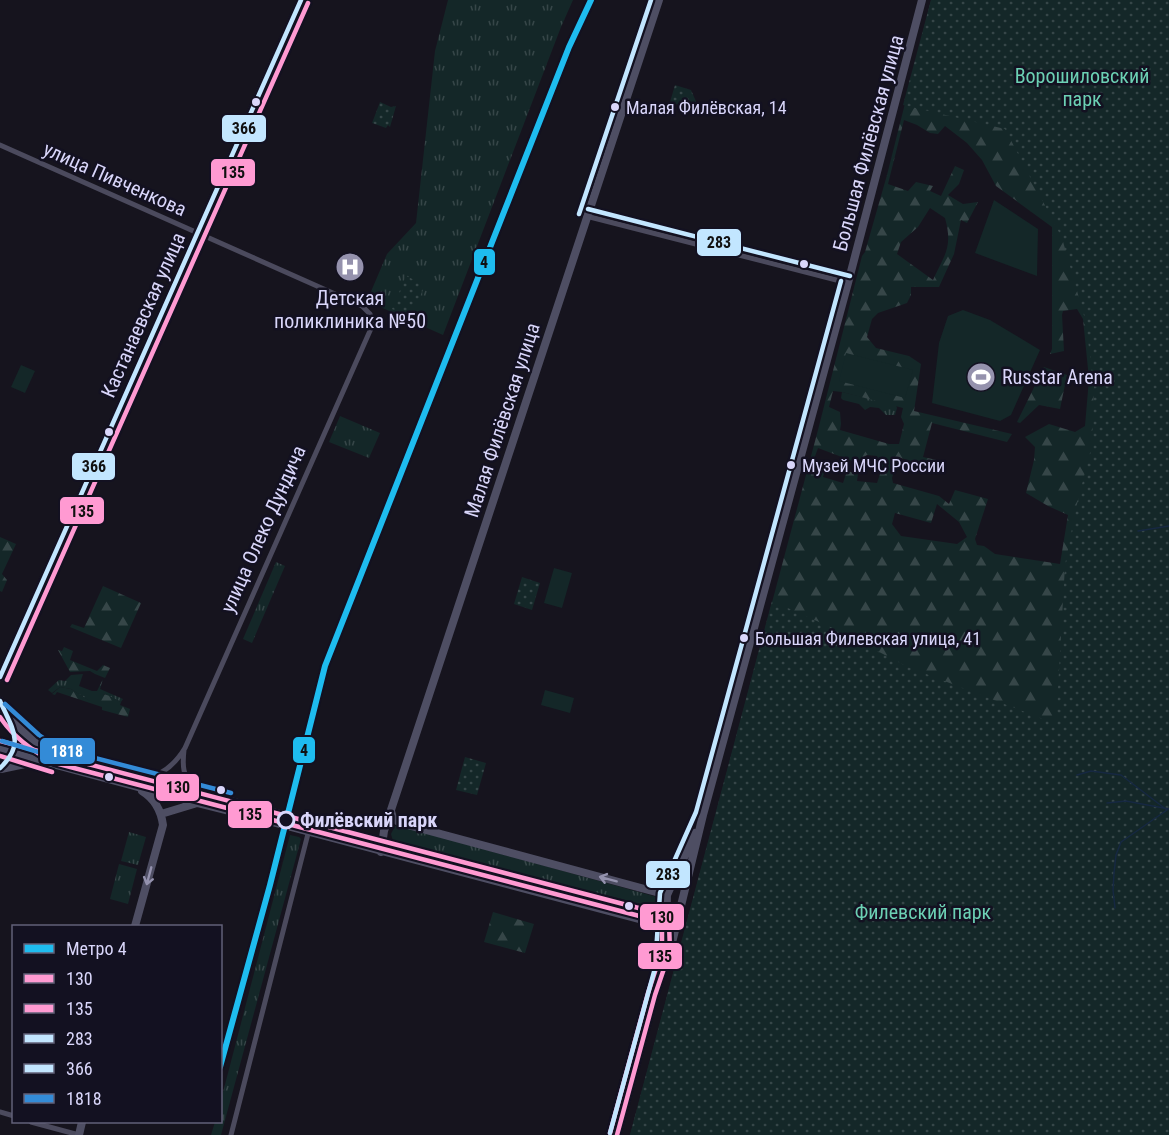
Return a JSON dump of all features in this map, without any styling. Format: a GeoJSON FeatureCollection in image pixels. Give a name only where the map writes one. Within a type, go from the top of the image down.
{"type":"FeatureCollection","features":[{"type":"Feature","properties":{"kind":"street","name":"Кастанаевская улица"},"geometry":{"type":"LineString","coordinates":[[0,677],[301,0]]}},
{"type":"Feature","properties":{"kind":"street","name":"Малая Филёвская улица"},"geometry":{"type":"LineString","coordinates":[[381,852],[381,842],[391,810],[659,0]]}},
{"type":"Feature","properties":{"kind":"street","name":"Большая Филёвская улица"},"geometry":{"type":"LineString","coordinates":[[617,1135],[662,969],[670,951],[703,815],[848,283],[922,0]]}},
{"type":"Feature","properties":{"kind":"street","name":"улица Пивченкова"},"geometry":{"type":"LineString","coordinates":[[0,145],[362,306],[370,314],[373,324]]}},
{"type":"Feature","properties":{"kind":"street"},"geometry":{"type":"LineString","coordinates":[[586,216],[848,283]]}},
{"type":"Feature","properties":{"kind":"street","name":"улица Олеко Дундича"},"geometry":{"type":"LineString","coordinates":[[145,778],[165,771],[185,748],[373,324]]}},
{"type":"Feature","properties":{"kind":"street"},"geometry":{"type":"LineString","coordinates":[[0,701],[13,728],[14,748],[10,758],[0,768]]}},
{"type":"Feature","properties":{"kind":"street"},"geometry":{"type":"LineString","coordinates":[[5,714],[34,741],[57,756]]}},
{"type":"Feature","properties":{"kind":"street"},"geometry":{"type":"LineString","coordinates":[[0,741],[56,765],[136,787],[650,922],[660,922],[666,919]]}},
{"type":"Feature","properties":{"kind":"street"},"geometry":{"type":"LineString","coordinates":[[0,748],[14,748],[57,756],[145,778],[650,911],[669,923],[670,951]]}},
{"type":"Feature","properties":{"kind":"street","name":"улица Олеко Дундича"},"geometry":{"type":"LineString","coordinates":[[185,748],[183,769],[186,777],[209,795]]}},
{"type":"Feature","properties":{"kind":"street"},"geometry":{"type":"LineString","coordinates":[[0,768],[35,764],[56,765]]}},
{"type":"Feature","properties":{"kind":"street"},"geometry":{"type":"LineString","coordinates":[[136,787],[154,800],[161,814],[163,825],[136,925]]}},
{"type":"Feature","properties":{"kind":"street"},"geometry":{"type":"LineString","coordinates":[[161,814],[196,803]]}},
{"type":"Feature","properties":{"kind":"street"},"geometry":{"type":"LineString","coordinates":[[391,810],[393,818],[400,823],[667,899],[655,911],[650,911]]}},
{"type":"Feature","properties":{"kind":"street","name":"Большая Филёвская улица"},"geometry":{"type":"LineString","coordinates":[[662,969],[667,899],[703,815]]}},
{"type":"Feature","properties":{"kind":"street"},"geometry":{"type":"LineString","coordinates":[[231,1135],[311,822]]}},
{"type":"Feature","properties":{"kind":"street","name":"Большая Филёвская улица"},"geometry":{"type":"LineString","coordinates":[[666,919],[674,913],[684,897]]}},
{"type":"Feature","properties":{"kind":"street"},"geometry":{"type":"LineString","coordinates":[[650,922],[658,931],[663,942]]}},
{"type":"Feature","properties":{"kind":"street"},"geometry":{"type":"LineString","coordinates":[[35,1123],[79,1135]]}},
{"type":"Feature","properties":{"kind":"green space"},"geometry":{"type":"Polygon","coordinates":[[[448,0],[573,0],[443,335],[367,301],[387,254],[416,223],[435,51],[448,0]]]}},
{"type":"Feature","properties":{"kind":"green space","name":"Ворошиловский парк"},"geometry":{"type":"Polygon","coordinates":[[[931,0],[1169,0],[1169,1135],[630,1135],[818,430],[862,256],[887,175],[931,0]],[[904,120],[888,184],[908,191],[916,182],[933,186],[930,191],[941,196],[955,166],[964,170],[959,184],[948,195],[963,204],[978,202],[967,223],[961,220],[954,254],[939,287],[911,287],[911,295],[907,303],[878,313],[872,319],[867,337],[876,348],[909,356],[921,364],[914,411],[1012,434],[1007,442],[932,423],[923,457],[941,461],[939,470],[898,457],[892,478],[893,483],[939,496],[949,504],[955,490],[988,499],[975,539],[977,545],[984,546],[995,554],[1060,564],[1068,515],[1026,493],[1035,447],[1025,437],[1049,424],[1075,432],[1085,426],[1089,379],[1083,319],[1077,309],[1063,311],[1064,351],[1050,354],[1052,349],[1052,227],[996,186],[982,160],[967,143],[945,126],[938,134],[930,133],[904,120]],[[930,208],[918,227],[901,242],[897,254],[933,280],[948,244],[945,218],[930,208]],[[833,391],[829,407],[840,412],[840,430],[889,444],[899,444],[904,424],[901,417],[903,408],[833,391]],[[818,448],[813,462],[826,466],[823,477],[843,483],[847,471],[858,474],[857,481],[877,483],[882,468],[877,456],[867,455],[855,462],[818,448]],[[937,504],[931,523],[895,513],[892,524],[901,536],[957,544],[967,537],[959,522],[937,504]]]}},
{"type":"Feature","properties":{"kind":"green space","name":"Филевский парк"},"geometry":{"type":"Polygon","coordinates":[[[931,0],[1169,0],[1169,1135],[630,1135],[772,601],[837,630],[908,667],[1056,724],[1065,565],[1092,445],[1094,383],[1085,319],[1062,238],[1005,129],[903,105],[931,0]]]}},
{"type":"Feature","properties":{"kind":"green space"},"geometry":{"type":"Polygon","coordinates":[[[675,85],[691,90],[698,106],[685,107],[670,102],[675,85]]]}},
{"type":"Feature","properties":{"kind":"green space"},"geometry":{"type":"Polygon","coordinates":[[[380,102],[391,107],[396,106],[390,127],[388,125],[386,128],[372,123],[380,102]]]}},
{"type":"Feature","properties":{"kind":"green space"},"geometry":{"type":"Polygon","coordinates":[[[994,200],[1038,229],[1037,276],[975,253],[994,200]]]}},
{"type":"Feature","properties":{"kind":"green space"},"geometry":{"type":"Polygon","coordinates":[[[406,276],[425,285],[411,317],[392,309],[406,276]]]}},
{"type":"Feature","properties":{"kind":"green space","name":"Russtar Arena"},"geometry":{"type":"Polygon","coordinates":[[[963,310],[990,320],[1040,350],[1011,415],[1000,421],[932,403],[939,343],[948,316],[963,310]]]}},
{"type":"Feature","properties":{"kind":"green space"},"geometry":{"type":"Polygon","coordinates":[[[846,353],[913,370],[905,398],[839,381],[846,353]]]}},
{"type":"Feature","properties":{"kind":"green space"},"geometry":{"type":"Polygon","coordinates":[[[21,365],[35,371],[25,393],[11,387],[21,365]]]}},
{"type":"Feature","properties":{"kind":"green space"},"geometry":{"type":"Polygon","coordinates":[[[1044,367],[1067,375],[1060,409],[1039,405],[1020,423],[1017,422],[1044,367]]]}},
{"type":"Feature","properties":{"kind":"green space"},"geometry":{"type":"Polygon","coordinates":[[[842,392],[896,405],[895,415],[886,415],[879,408],[870,407],[865,410],[859,404],[843,400],[842,392]]]}},
{"type":"Feature","properties":{"kind":"green space"},"geometry":{"type":"Polygon","coordinates":[[[340,416],[380,433],[369,458],[329,442],[340,416]]]}},
{"type":"Feature","properties":{"kind":"green space"},"geometry":{"type":"Polygon","coordinates":[[[0,537],[16,544],[2,574],[7,580],[2,592],[0,591],[0,537]]]}},
{"type":"Feature","properties":{"kind":"green space"},"geometry":{"type":"Polygon","coordinates":[[[276,562],[285,566],[252,643],[243,639],[276,562]]]}},
{"type":"Feature","properties":{"kind":"green space"},"geometry":{"type":"Polygon","coordinates":[[[554,568],[572,573],[562,608],[544,603],[554,568]]]}},
{"type":"Feature","properties":{"kind":"green space"},"geometry":{"type":"Polygon","coordinates":[[[522,577],[540,583],[532,610],[514,604],[522,577]]]}},
{"type":"Feature","properties":{"kind":"green space"},"geometry":{"type":"Polygon","coordinates":[[[103,586],[141,603],[121,648],[70,627],[72,624],[84,628],[103,586]]]}},
{"type":"Feature","properties":{"kind":"green space"},"geometry":{"type":"Polygon","coordinates":[[[64,647],[73,651],[70,660],[97,671],[103,665],[110,668],[105,678],[90,671],[70,672],[58,650],[62,651],[64,647]]]}},
{"type":"Feature","properties":{"kind":"green space"},"geometry":{"type":"Polygon","coordinates":[[[83,674],[79,686],[97,691],[103,679],[100,689],[123,699],[121,702],[104,694],[91,702],[71,689],[60,687],[52,693],[48,690],[59,680],[65,681],[71,675],[83,674]]]}},
{"type":"Feature","properties":{"kind":"green space"},"geometry":{"type":"Polygon","coordinates":[[[60,687],[71,689],[90,701],[89,697],[94,695],[109,696],[121,702],[120,705],[130,709],[128,717],[102,710],[102,707],[57,692],[55,695],[52,694],[60,687]]]}},
{"type":"Feature","properties":{"kind":"green space"},"geometry":{"type":"Polygon","coordinates":[[[545,690],[574,698],[570,713],[541,705],[545,690]]]}},
{"type":"Feature","properties":{"kind":"green space"},"geometry":{"type":"Polygon","coordinates":[[[465,757],[486,763],[477,795],[456,790],[465,757]]]}},
{"type":"Feature","properties":{"kind":"green space"},"geometry":{"type":"Polygon","coordinates":[[[395,826],[657,897],[657,908],[393,841],[391,834],[395,826]]]}},
{"type":"Feature","properties":{"kind":"green space"},"geometry":{"type":"Polygon","coordinates":[[[129,832],[146,837],[138,865],[121,861],[129,832]]]}},
{"type":"Feature","properties":{"kind":"green space"},"geometry":{"type":"Polygon","coordinates":[[[290,835],[299,837],[301,839],[221,1135],[211,1135],[215,1123],[222,1123],[222,1096],[290,835]]]}},
{"type":"Feature","properties":{"kind":"green space"},"geometry":{"type":"Polygon","coordinates":[[[119,864],[137,869],[128,904],[110,899],[119,864]]]}},
{"type":"Feature","properties":{"kind":"green space"},"geometry":{"type":"Polygon","coordinates":[[[493,912],[534,924],[525,953],[484,942],[493,912]]]}},
{"type":"Feature","properties":{"kind":"waterway"},"geometry":{"type":"LineString","coordinates":[[1138,531],[1169,526]]}},
{"type":"Feature","properties":{"kind":"waterway"},"geometry":{"type":"LineString","coordinates":[[1077,775],[1091,771],[1121,775],[1167,810],[1121,842],[1116,855],[1114,873],[1115,908]]}},
{"type":"Feature","properties":{"kind":"waterway"},"geometry":{"type":"LineString","coordinates":[[1107,803],[1126,801],[1169,809]]}},
{"type":"Feature","properties":{"kind":"metro line","name":"4"},"geometry":{"type":"LineString","coordinates":[[222,1060],[270,885],[325,666],[569,47],[591,0]]}},
{"type":"Feature","properties":{"kind":"transit line","name":"366"},"geometry":{"type":"LineString","coordinates":[[0,677],[301,0]]}},
{"type":"Feature","properties":{"kind":"transit line","name":"283"},"geometry":{"type":"LineString","coordinates":[[579,214],[651,0]]}},
{"type":"Feature","properties":{"kind":"transit line","name":"135"},"geometry":{"type":"LineString","coordinates":[[7,680],[308,3]]}},
{"type":"Feature","properties":{"kind":"transit line","name":"283"},"geometry":{"type":"LineString","coordinates":[[588,209],[850,276]]}},
{"type":"Feature","properties":{"kind":"transit line","name":"283"},"geometry":{"type":"LineString","coordinates":[[610,1133],[655,968],[660,893],[696,812],[841,281]]}},
{"type":"Feature","properties":{"kind":"transit line","name":"366"},"geometry":{"type":"LineString","coordinates":[[0,701],[12,728],[15,743],[13,751],[0,768]]}},
{"type":"Feature","properties":{"kind":"transit line","name":"1818"},"geometry":{"type":"LineString","coordinates":[[5,704],[39,735],[60,749],[231,793]]}},
{"type":"Feature","properties":{"kind":"transit line","name":"135"},"geometry":{"type":"LineString","coordinates":[[0,717],[24,743],[55,763],[657,922],[662,927],[662,950],[610,1133]]}},
{"type":"Feature","properties":{"kind":"transit line","name":"130"},"geometry":{"type":"LineString","coordinates":[[0,741],[650,911],[661,916],[669,923],[670,951],[655,995],[617,1135]]}},
{"type":"Feature","properties":{"kind":"transit line","name":"1818"},"geometry":{"type":"LineString","coordinates":[[2,741],[58,758]]}},
{"type":"Feature","properties":{"kind":"transit line","name":"135"},"geometry":{"type":"LineString","coordinates":[[0,756],[52,772]]}},
{"type":"Feature","properties":{"kind":"place","name":"Малая Филёвская, 14"},"geometry":{"type":"Point","coordinates":[615,107]}},
{"type":"Feature","properties":{"kind":"place","name":"Детская поликлиника №50"},"geometry":{"type":"Point","coordinates":[350,267]}},
{"type":"Feature","properties":{"kind":"place","name":"Russtar Arena"},"geometry":{"type":"Point","coordinates":[981,377]}},
{"type":"Feature","properties":{"kind":"place","name":"Музей МЧС России"},"geometry":{"type":"Point","coordinates":[791,465]}},
{"type":"Feature","properties":{"kind":"place","name":"Большая Филевская улица, 41"},"geometry":{"type":"Point","coordinates":[744,638]}},
{"type":"Feature","properties":{"kind":"place","name":"Филёвский парк"},"geometry":{"type":"Point","coordinates":[286,820]}}]}
